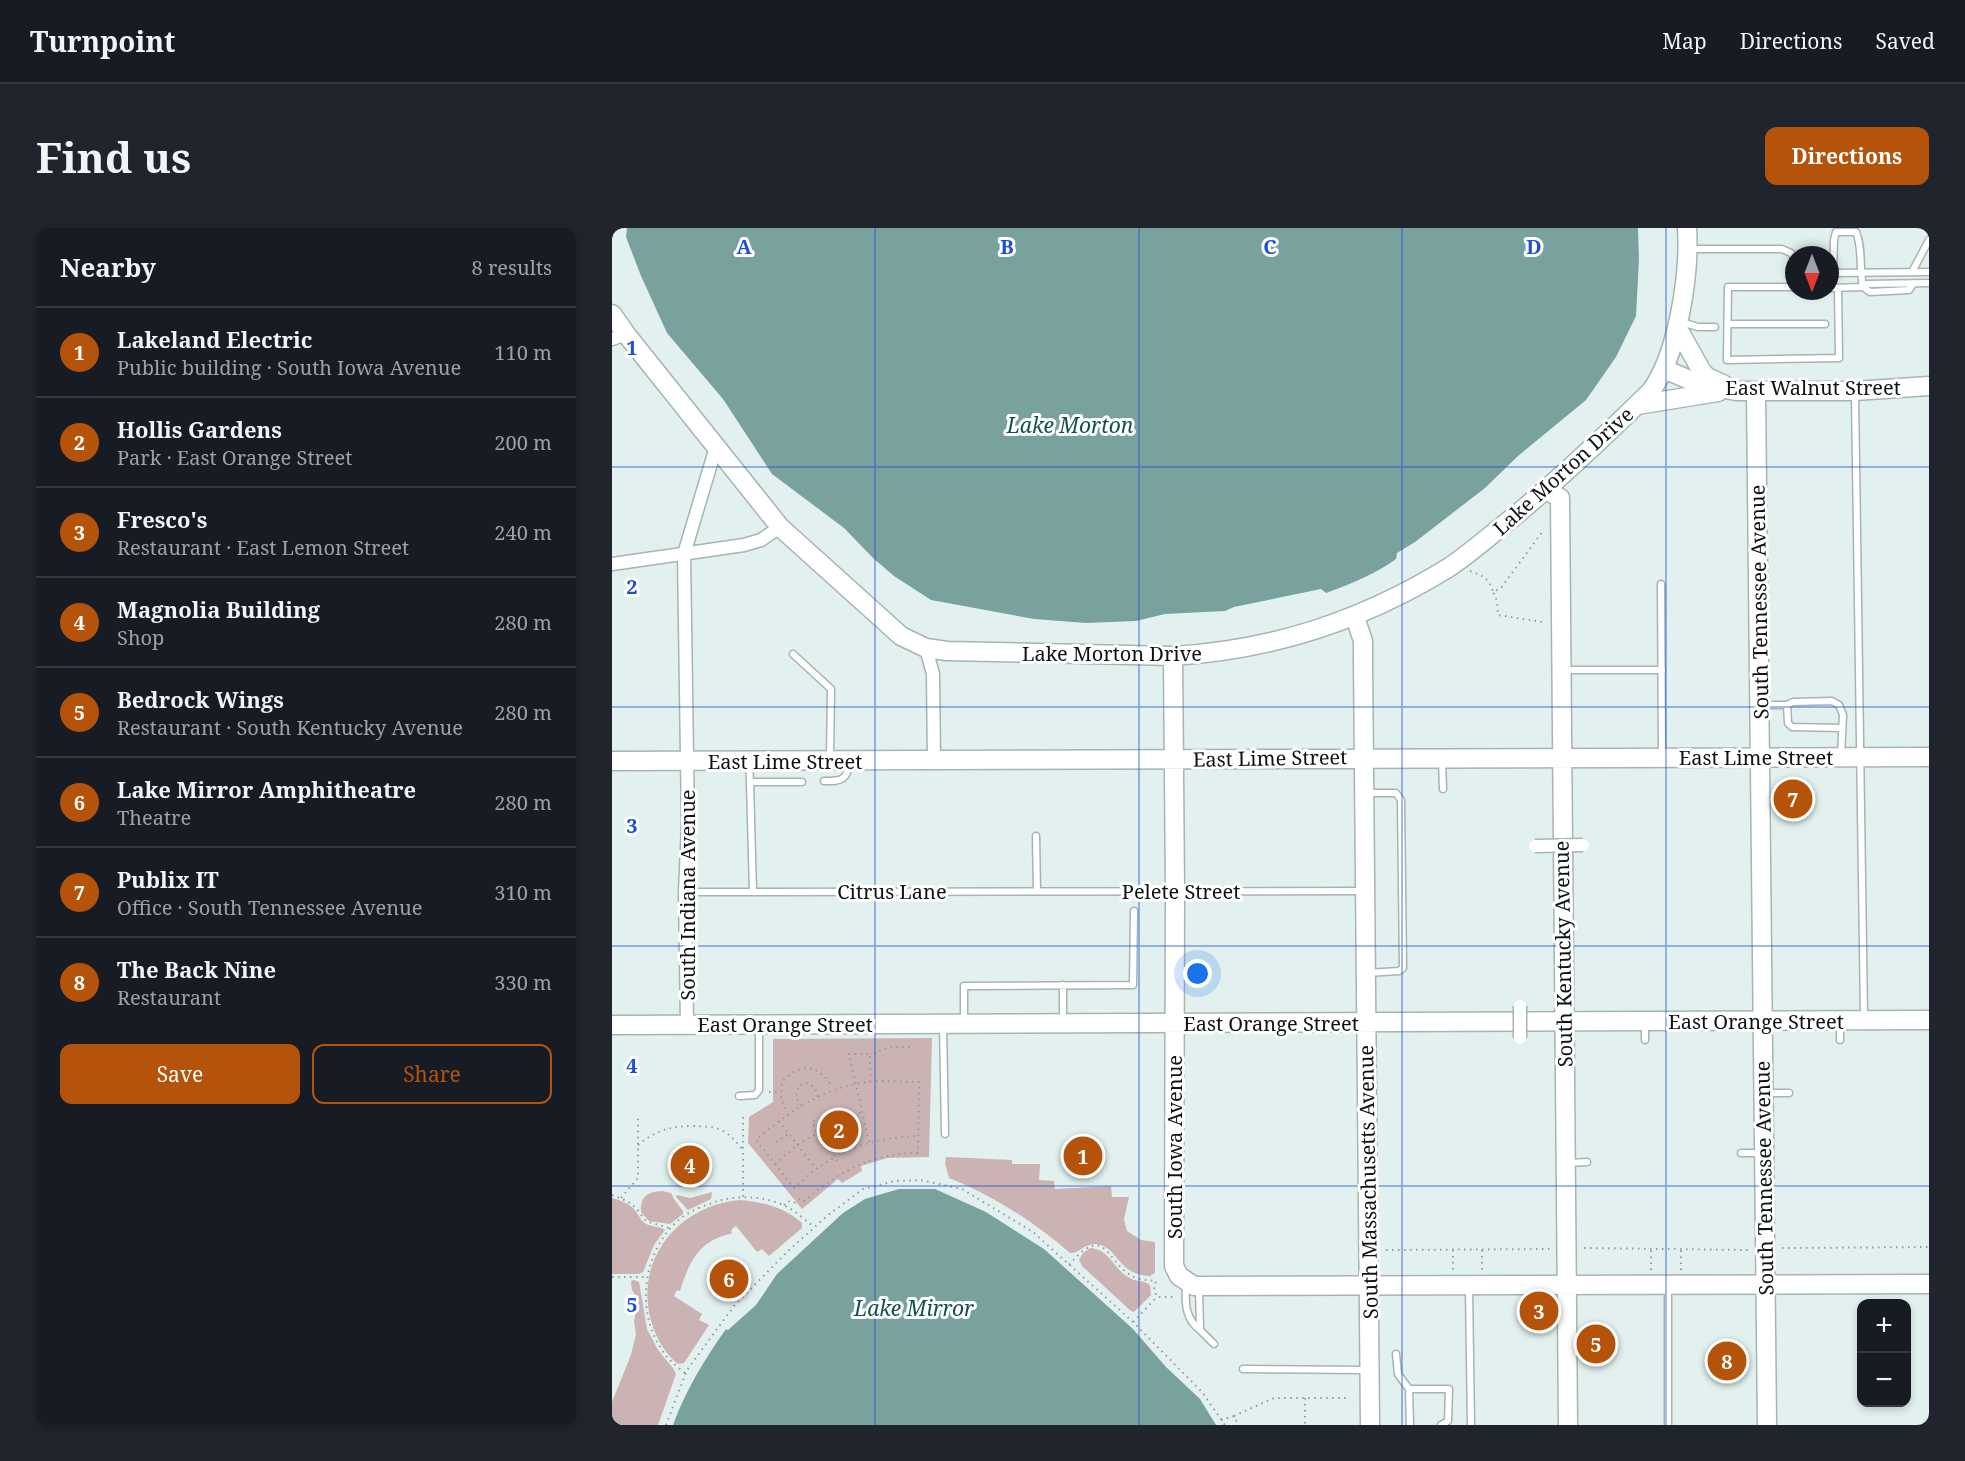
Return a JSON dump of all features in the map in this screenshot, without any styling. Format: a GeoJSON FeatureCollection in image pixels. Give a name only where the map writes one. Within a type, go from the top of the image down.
{"type":"FeatureCollection","features":[{"type":"Feature","properties":{"kind":"street","name":"Lake Morton Drive"},"geometry":{"type":"LineString","coordinates":[[612,314],[619,336],[716,447],[780,527],[902,636],[926,648],[947,651],[1173,656],[1207,654],[1267,644],[1333,626],[1355,617],[1449,567],[1547,490],[1651,392],[1664,369],[1678,324],[1689,249],[1687,228]]}},
{"type":"Feature","properties":{"kind":"street"},"geometry":{"type":"LineString","coordinates":[[1678,324],[1707,377],[1735,390]]}},
{"type":"Feature","properties":{"kind":"street","name":"East Walnut Street"},"geometry":{"type":"LineString","coordinates":[[1664,369],[1699,384],[1735,390],[1855,391],[1929,387]]}},
{"type":"Feature","properties":{"kind":"street"},"geometry":{"type":"LineString","coordinates":[[1637,405],[1735,390]]}},
{"type":"Feature","properties":{"kind":"street","name":"South Tennessee Avenue"},"geometry":{"type":"LineString","coordinates":[[1756,391],[1767,1425]]}},
{"type":"Feature","properties":{"kind":"street","name":"South Indiana Avenue"},"geometry":{"type":"LineString","coordinates":[[687,1024],[685,892],[688,824],[684,554],[716,447]]}},
{"type":"Feature","properties":{"kind":"street","name":"South Kentucky Avenue"},"geometry":{"type":"LineString","coordinates":[[1547,490],[1560,498],[1568,1425]]}},
{"type":"Feature","properties":{"kind":"street"},"geometry":{"type":"LineString","coordinates":[[612,564],[744,545],[761,540],[780,527]]}},
{"type":"Feature","properties":{"kind":"street","name":"South Massachusetts Avenue"},"geometry":{"type":"LineString","coordinates":[[1355,617],[1363,641],[1370,1425]]}},
{"type":"Feature","properties":{"kind":"street"},"geometry":{"type":"LineString","coordinates":[[926,648],[933,674],[934,760]]}},
{"type":"Feature","properties":{"kind":"street","name":"South Iowa Avenue"},"geometry":{"type":"LineString","coordinates":[[1173,656],[1174,1266],[1186,1285]]}},
{"type":"Feature","properties":{"kind":"street","name":"East Lime Street"},"geometry":{"type":"LineString","coordinates":[[612,761],[1929,757]]}},
{"type":"Feature","properties":{"kind":"street"},"geometry":{"type":"LineString","coordinates":[[1535,846],[1583,845]]}},
{"type":"Feature","properties":{"kind":"street","name":"East Orange Street"},"geometry":{"type":"LineString","coordinates":[[612,1025],[1366,1022],[1519,1018],[1564,1022],[1929,1020]]}},
{"type":"Feature","properties":{"kind":"street"},"geometry":{"type":"LineString","coordinates":[[1186,1285],[1929,1284]]}},
{"type":"Feature","properties":{"kind":"lane"},"geometry":{"type":"LineString","coordinates":[[1834,246],[1836,232],[1856,232],[1859,239],[1860,273],[1863,287]]}},
{"type":"Feature","properties":{"kind":"lane"},"geometry":{"type":"LineString","coordinates":[[1912,272],[1929,240]]}},
{"type":"Feature","properties":{"kind":"lane"},"geometry":{"type":"LineString","coordinates":[[1689,249],[1785,250]]}},
{"type":"Feature","properties":{"kind":"lane"},"geometry":{"type":"LineString","coordinates":[[1839,273],[1929,272]]}},
{"type":"Feature","properties":{"kind":"lane"},"geometry":{"type":"LineString","coordinates":[[1839,288],[1863,287],[1870,292],[1909,291],[1913,284],[1929,283]]}},
{"type":"Feature","properties":{"kind":"lane"},"geometry":{"type":"LineString","coordinates":[[1785,287],[1728,286],[1727,360],[1839,358],[1838,300]]}},
{"type":"Feature","properties":{"kind":"lane"},"geometry":{"type":"LineString","coordinates":[[1678,324],[1715,327]]}},
{"type":"Feature","properties":{"kind":"lane"},"geometry":{"type":"LineString","coordinates":[[1728,324],[1825,324]]}},
{"type":"Feature","properties":{"kind":"lane"},"geometry":{"type":"LineString","coordinates":[[1855,391],[1864,1020]]}},
{"type":"Feature","properties":{"kind":"lane"},"geometry":{"type":"LineString","coordinates":[[1661,584],[1662,757]]}},
{"type":"Feature","properties":{"kind":"lane"},"geometry":{"type":"LineString","coordinates":[[794,654],[831,689],[830,761]]}},
{"type":"Feature","properties":{"kind":"lane"},"geometry":{"type":"LineString","coordinates":[[1561,670],[1662,670]]}},
{"type":"Feature","properties":{"kind":"lane"},"geometry":{"type":"LineString","coordinates":[[1760,705],[1832,701],[1839,705],[1843,714],[1841,756]]}},
{"type":"Feature","properties":{"kind":"lane"},"geometry":{"type":"LineString","coordinates":[[1787,705],[1788,723],[1792,727],[1842,728]]}},
{"type":"Feature","properties":{"kind":"lane"},"geometry":{"type":"LineString","coordinates":[[1442,758],[1443,789]]}},
{"type":"Feature","properties":{"kind":"lane"},"geometry":{"type":"LineString","coordinates":[[824,781],[844,779],[849,771],[850,760]]}},
{"type":"Feature","properties":{"kind":"lane"},"geometry":{"type":"LineString","coordinates":[[749,761],[753,892]]}},
{"type":"Feature","properties":{"kind":"lane"},"geometry":{"type":"LineString","coordinates":[[750,782],[802,782]]}},
{"type":"Feature","properties":{"kind":"lane"},"geometry":{"type":"LineString","coordinates":[[1365,793],[1396,793],[1401,800],[1403,968],[1399,971],[1366,973]]}},
{"type":"Feature","properties":{"kind":"lane"},"geometry":{"type":"LineString","coordinates":[[1036,836],[1037,891]]}},
{"type":"Feature","properties":{"kind":"lane","name":"Pelete Street"},"geometry":{"type":"LineString","coordinates":[[1098,891],[1366,891]]}},
{"type":"Feature","properties":{"kind":"lane","name":"Citrus Lane"},"geometry":{"type":"LineString","coordinates":[[685,892],[1098,891]]}},
{"type":"Feature","properties":{"kind":"lane"},"geometry":{"type":"LineString","coordinates":[[964,1024],[964,986],[1133,985],[1134,911]]}},
{"type":"Feature","properties":{"kind":"lane"},"geometry":{"type":"LineString","coordinates":[[1063,985],[1063,1023]]}},
{"type":"Feature","properties":{"kind":"lane"},"geometry":{"type":"LineString","coordinates":[[1840,1020],[1840,1040]]}},
{"type":"Feature","properties":{"kind":"lane"},"geometry":{"type":"LineString","coordinates":[[1645,1021],[1645,1040]]}},
{"type":"Feature","properties":{"kind":"lane"},"geometry":{"type":"LineString","coordinates":[[739,1096],[755,1095],[759,1090],[759,1024]]}},
{"type":"Feature","properties":{"kind":"lane"},"geometry":{"type":"LineString","coordinates":[[943,1024],[945,1134]]}},
{"type":"Feature","properties":{"kind":"lane"},"geometry":{"type":"LineString","coordinates":[[1763,1093],[1789,1093]]}},
{"type":"Feature","properties":{"kind":"lane"},"geometry":{"type":"LineString","coordinates":[[1741,1153],[1764,1153]]}},
{"type":"Feature","properties":{"kind":"lane"},"geometry":{"type":"LineString","coordinates":[[1565,1163],[1587,1162]]}},
{"type":"Feature","properties":{"kind":"lane"},"geometry":{"type":"LineString","coordinates":[[1186,1285],[1200,1330]]}},
{"type":"Feature","properties":{"kind":"lane"},"geometry":{"type":"LineString","coordinates":[[1186,1285],[1188,1315],[1191,1322],[1214,1344]]}},
{"type":"Feature","properties":{"kind":"lane"},"geometry":{"type":"LineString","coordinates":[[1469,1285],[1471,1425]]}},
{"type":"Feature","properties":{"kind":"lane"},"geometry":{"type":"LineString","coordinates":[[1668,1285],[1668,1425]]}},
{"type":"Feature","properties":{"kind":"lane"},"geometry":{"type":"LineString","coordinates":[[1396,1354],[1398,1374],[1409,1389],[1410,1425]]}},
{"type":"Feature","properties":{"kind":"lane"},"geometry":{"type":"LineString","coordinates":[[1243,1369],[1370,1370]]}},
{"type":"Feature","properties":{"kind":"lane"},"geometry":{"type":"LineString","coordinates":[[1409,1389],[1449,1389],[1448,1421],[1441,1425]]}},
{"type":"Feature","properties":{"kind":"path"},"geometry":{"type":"LineString","coordinates":[[1493,592],[1501,588],[1543,531]]}},
{"type":"Feature","properties":{"kind":"path"},"geometry":{"type":"LineString","coordinates":[[1468,570],[1487,579],[1491,584],[1497,601],[1498,615],[1542,622]]}},
{"type":"Feature","properties":{"kind":"path"},"geometry":{"type":"LineString","coordinates":[[870,1082],[870,1057],[879,1049],[915,1047]]}},
{"type":"Feature","properties":{"kind":"path"},"geometry":{"type":"LineString","coordinates":[[869,1142],[849,1053],[867,1054],[870,1057]]}},
{"type":"Feature","properties":{"kind":"path"},"geometry":{"type":"LineString","coordinates":[[785,1109],[780,1092],[782,1082],[795,1070],[816,1070],[824,1074],[830,1084]]}},
{"type":"Feature","properties":{"kind":"path"},"geometry":{"type":"LineString","coordinates":[[784,1205],[788,1201],[794,1203],[801,1198],[804,1202],[827,1182],[862,1162],[898,1153],[918,1153],[918,1082],[870,1082],[818,1096],[779,1121],[756,1140],[794,1188],[816,1169],[835,1157]]}},
{"type":"Feature","properties":{"kind":"path"},"geometry":{"type":"LineString","coordinates":[[801,1106],[796,1097],[799,1084],[807,1083],[814,1087],[818,1096]]}},
{"type":"Feature","properties":{"kind":"path"},"geometry":{"type":"LineString","coordinates":[[769,1092],[780,1092]]}},
{"type":"Feature","properties":{"kind":"path"},"geometry":{"type":"LineString","coordinates":[[833,1124],[862,1112]]}},
{"type":"Feature","properties":{"kind":"path"},"geometry":{"type":"LineString","coordinates":[[825,1139],[837,1132],[828,1115],[812,1122],[837,1161]]}},
{"type":"Feature","properties":{"kind":"path"},"geometry":{"type":"LineString","coordinates":[[621,1198],[638,1178],[639,1117]]}},
{"type":"Feature","properties":{"kind":"path"},"geometry":{"type":"LineString","coordinates":[[743,1117],[743,1197]]}},
{"type":"Feature","properties":{"kind":"path"},"geometry":{"type":"LineString","coordinates":[[779,1121],[816,1169]]}},
{"type":"Feature","properties":{"kind":"path"},"geometry":{"type":"LineString","coordinates":[[638,1145],[655,1132],[674,1126],[709,1127],[722,1130],[743,1150]]}},
{"type":"Feature","properties":{"kind":"path"},"geometry":{"type":"LineString","coordinates":[[775,1164],[818,1133]]}},
{"type":"Feature","properties":{"kind":"path"},"geometry":{"type":"LineString","coordinates":[[776,1142],[788,1134]]}},
{"type":"Feature","properties":{"kind":"path"},"geometry":{"type":"LineString","coordinates":[[833,1134],[846,1157]]}},
{"type":"Feature","properties":{"kind":"path"},"geometry":{"type":"LineString","coordinates":[[843,1152],[869,1142],[918,1136]]}},
{"type":"Feature","properties":{"kind":"path"},"geometry":{"type":"LineString","coordinates":[[666,1425],[686,1374],[734,1306],[814,1227],[863,1189],[896,1181],[920,1180],[962,1189],[1033,1232],[1133,1322],[1202,1392],[1225,1425]]}},
{"type":"Feature","properties":{"kind":"path"},"geometry":{"type":"LineString","coordinates":[[612,1195],[636,1208],[646,1221],[672,1229]]}},
{"type":"Feature","properties":{"kind":"path"},"geometry":{"type":"LineString","coordinates":[[686,1374],[669,1360],[659,1346],[646,1312],[647,1277],[661,1240],[681,1218],[707,1204],[730,1197],[760,1198],[784,1205],[814,1227]]}},
{"type":"Feature","properties":{"kind":"path"},"geometry":{"type":"LineString","coordinates":[[1069,1265],[1082,1250],[1096,1246],[1103,1248],[1133,1277],[1156,1281],[1154,1290],[1157,1298]]}},
{"type":"Feature","properties":{"kind":"path"},"geometry":{"type":"LineString","coordinates":[[1781,1248],[1929,1247]]}},
{"type":"Feature","properties":{"kind":"path"},"geometry":{"type":"LineString","coordinates":[[1584,1248],[1748,1250]]}},
{"type":"Feature","properties":{"kind":"path"},"geometry":{"type":"LineString","coordinates":[[1386,1250],[1552,1249]]}},
{"type":"Feature","properties":{"kind":"path"},"geometry":{"type":"LineString","coordinates":[[1651,1249],[1651,1272]]}},
{"type":"Feature","properties":{"kind":"path"},"geometry":{"type":"LineString","coordinates":[[1681,1249],[1681,1271]]}},
{"type":"Feature","properties":{"kind":"path"},"geometry":{"type":"LineString","coordinates":[[1453,1250],[1453,1272]]}},
{"type":"Feature","properties":{"kind":"path"},"geometry":{"type":"LineString","coordinates":[[1482,1250],[1482,1272]]}},
{"type":"Feature","properties":{"kind":"path"},"geometry":{"type":"LineString","coordinates":[[612,1276],[647,1277]]}},
{"type":"Feature","properties":{"kind":"path"},"geometry":{"type":"LineString","coordinates":[[1133,1322],[1157,1298],[1186,1285]]}},
{"type":"Feature","properties":{"kind":"path"},"geometry":{"type":"LineString","coordinates":[[1221,1420],[1274,1398],[1348,1398]]}},
{"type":"Feature","properties":{"kind":"path"},"geometry":{"type":"LineString","coordinates":[[1305,1398],[1305,1425]]}},
{"type":"Feature","properties":{"kind":"path"},"geometry":{"type":"LineString","coordinates":[[1234,1416],[1238,1425]]}},
{"type":"Feature","properties":{"kind":"shaded area"},"geometry":{"type":"Polygon","coordinates":[[[932,1038],[929,1157],[887,1158],[861,1166],[862,1171],[842,1183],[838,1179],[802,1209],[748,1143],[749,1117],[773,1102],[773,1039],[932,1038]]]}},
{"type":"Feature","properties":{"kind":"shaded area"},"geometry":{"type":"Polygon","coordinates":[[[946,1157],[1012,1160],[1012,1164],[1040,1164],[1039,1180],[1054,1181],[1055,1189],[1111,1186],[1112,1197],[1129,1197],[1124,1219],[1127,1231],[1141,1240],[1155,1242],[1155,1273],[1150,1276],[1131,1271],[1109,1250],[1096,1244],[1070,1253],[1013,1211],[949,1178],[945,1163],[946,1157]]]}},
{"type":"Feature","properties":{"kind":"shaded area"},"geometry":{"type":"Polygon","coordinates":[[[662,1191],[671,1193],[683,1211],[683,1214],[670,1224],[649,1221],[641,1212],[642,1202],[646,1196],[662,1191]]]}},
{"type":"Feature","properties":{"kind":"shaded area"},"geometry":{"type":"Polygon","coordinates":[[[712,1192],[711,1199],[688,1210],[676,1197],[677,1195],[690,1198],[712,1192]]]}},
{"type":"Feature","properties":{"kind":"shaded area"},"geometry":{"type":"Polygon","coordinates":[[[612,1198],[633,1208],[646,1224],[665,1230],[654,1245],[643,1272],[639,1274],[612,1274],[612,1198]]]}},
{"type":"Feature","properties":{"kind":"shaded area"},"geometry":{"type":"Polygon","coordinates":[[[740,1200],[781,1209],[802,1223],[802,1228],[769,1256],[762,1249],[757,1252],[736,1226],[731,1230],[732,1233],[719,1237],[702,1248],[691,1263],[680,1291],[677,1290],[674,1296],[702,1314],[699,1320],[709,1325],[684,1363],[678,1364],[658,1339],[648,1306],[648,1284],[653,1262],[663,1243],[677,1227],[695,1214],[716,1205],[740,1200]]]}},
{"type":"Feature","properties":{"kind":"shaded area"},"geometry":{"type":"Polygon","coordinates":[[[1090,1248],[1106,1255],[1128,1277],[1150,1285],[1151,1295],[1134,1312],[1082,1266],[1079,1260],[1090,1248]]]}},
{"type":"Feature","properties":{"kind":"shaded area"},"geometry":{"type":"Polygon","coordinates":[[[631,1281],[639,1282],[647,1329],[658,1350],[676,1374],[658,1425],[612,1425],[612,1402],[631,1355],[636,1334],[634,1322],[638,1300],[632,1290],[631,1281]]]}},
{"type":"Feature","properties":{"kind":"water","name":"Lake Morton"},"geometry":{"type":"Polygon","coordinates":[[[627,228],[1638,228],[1636,316],[1616,357],[1586,400],[1518,456],[1485,488],[1415,542],[1397,553],[1396,559],[1371,574],[1326,593],[1321,589],[1234,607],[1225,611],[1165,614],[1136,621],[1086,623],[1034,619],[931,600],[894,576],[844,528],[772,474],[723,399],[667,333],[626,237],[627,228]]]}},
{"type":"Feature","properties":{"kind":"water","name":"Lake Mirror"},"geometry":{"type":"Polygon","coordinates":[[[899,1189],[935,1189],[986,1212],[1044,1249],[1133,1329],[1166,1367],[1200,1399],[1216,1425],[673,1425],[690,1387],[726,1329],[728,1330],[756,1305],[777,1274],[843,1213],[865,1199],[899,1189]]]}},
{"type":"Feature","properties":{"kind":"place","name":"Publix IT"},"geometry":{"type":"Point","coordinates":[1793,799]}},
{"type":"Feature","properties":{"kind":"place","name":"Hollis Gardens"},"geometry":{"type":"Point","coordinates":[839,1130]}},
{"type":"Feature","properties":{"kind":"place","name":"Lakeland Electric"},"geometry":{"type":"Point","coordinates":[1083,1156]}},
{"type":"Feature","properties":{"kind":"place","name":"Magnolia Building"},"geometry":{"type":"Point","coordinates":[690,1165]}},
{"type":"Feature","properties":{"kind":"place","name":"Lake Mirror Amphitheatre"},"geometry":{"type":"Point","coordinates":[729,1279]}},
{"type":"Feature","properties":{"kind":"place","name":"Fresco's"},"geometry":{"type":"Point","coordinates":[1539,1311]}},
{"type":"Feature","properties":{"kind":"place","name":"Bedrock Wings"},"geometry":{"type":"Point","coordinates":[1596,1344]}},
{"type":"Feature","properties":{"kind":"place","name":"The Back Nine"},"geometry":{"type":"Point","coordinates":[1727,1361]}}]}
